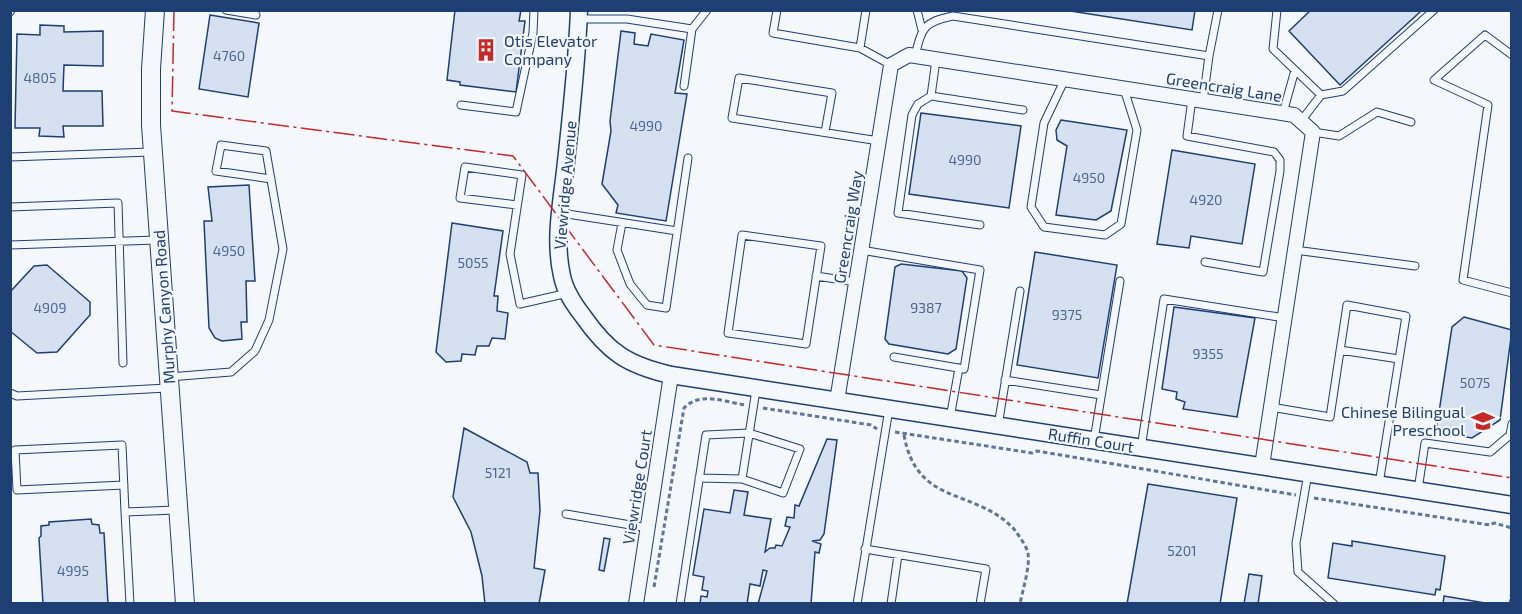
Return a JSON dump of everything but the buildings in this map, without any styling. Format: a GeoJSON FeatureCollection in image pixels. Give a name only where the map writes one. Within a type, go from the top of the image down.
{"type":"FeatureCollection","features":[{"type":"Feature","properties":{"kind":"main road","name":"Murphy Canyon Road"},"geometry":{"type":"LineString","coordinates":[[155,10],[151,69],[153,152],[185,603]]}},
{"type":"Feature","properties":{"kind":"street","name":"Viewridge Avenue"},"geometry":{"type":"LineString","coordinates":[[579,15],[558,242],[562,276],[568,293],[602,343],[614,352],[651,370],[671,375]]}},
{"type":"Feature","properties":{"kind":"street","name":"Greencraig Lane"},"geometry":{"type":"LineString","coordinates":[[894,63],[909,56],[1283,113],[1294,115],[1313,132]]}},
{"type":"Feature","properties":{"kind":"street","name":"Greencraig Way"},"geometry":{"type":"LineString","coordinates":[[837,401],[879,141],[894,63]]}},
{"type":"Feature","properties":{"kind":"street"},"geometry":{"type":"LineString","coordinates":[[1262,466],[1313,132]]}},
{"type":"Feature","properties":{"kind":"street","name":"Ruffin Court"},"geometry":{"type":"LineString","coordinates":[[671,375],[1512,505]]}},
{"type":"Feature","properties":{"kind":"street","name":"Viewridge Court"},"geometry":{"type":"LineString","coordinates":[[636,603],[671,375]]}},
{"type":"Feature","properties":{"kind":"lane"},"geometry":{"type":"LineString","coordinates":[[226,10],[256,15]]}},
{"type":"Feature","properties":{"kind":"lane"},"geometry":{"type":"LineString","coordinates":[[461,105],[516,112],[524,88],[533,33],[534,10]]}},
{"type":"Feature","properties":{"kind":"lane"},"geometry":{"type":"LineString","coordinates":[[684,86],[692,29],[707,10]]}},
{"type":"Feature","properties":{"kind":"lane"},"geometry":{"type":"LineString","coordinates":[[777,10],[773,33],[860,48],[894,63]]}},
{"type":"Feature","properties":{"kind":"lane"},"geometry":{"type":"LineString","coordinates":[[860,48],[866,10]]}},
{"type":"Feature","properties":{"kind":"lane"},"geometry":{"type":"LineString","coordinates":[[915,57],[922,30],[917,10]]}},
{"type":"Feature","properties":{"kind":"lane"},"geometry":{"type":"LineString","coordinates":[[1205,262],[1263,272],[1280,171],[1280,160],[1274,152],[1187,136],[1209,56],[1218,10]]}},
{"type":"Feature","properties":{"kind":"lane"},"geometry":{"type":"LineString","coordinates":[[1276,10],[1273,49],[1321,95]]}},
{"type":"Feature","properties":{"kind":"lane"},"geometry":{"type":"LineString","coordinates":[[1301,121],[1321,95],[1343,91],[1434,10]]}},
{"type":"Feature","properties":{"kind":"lane"},"geometry":{"type":"LineString","coordinates":[[579,15],[627,19],[692,29]]}},
{"type":"Feature","properties":{"kind":"lane"},"geometry":{"type":"LineString","coordinates":[[922,30],[934,20],[953,16],[1209,56]]}},
{"type":"Feature","properties":{"kind":"lane"},"geometry":{"type":"LineString","coordinates":[[1512,55],[1485,35],[1434,80],[1488,105],[1463,280],[1512,293]]}},
{"type":"Feature","properties":{"kind":"lane"},"geometry":{"type":"LineString","coordinates":[[931,96],[936,60]]}},
{"type":"Feature","properties":{"kind":"lane"},"geometry":{"type":"LineString","coordinates":[[1283,113],[1295,70]]}},
{"type":"Feature","properties":{"kind":"lane"},"geometry":{"type":"LineString","coordinates":[[825,132],[832,93],[739,78],[732,118],[879,141]]}},
{"type":"Feature","properties":{"kind":"lane"},"geometry":{"type":"LineString","coordinates":[[1065,80],[1044,123],[1031,207],[1044,227],[1105,235],[1121,224],[1137,130],[1124,88]]}},
{"type":"Feature","properties":{"kind":"lane"},"geometry":{"type":"LineString","coordinates":[[980,225],[898,213],[912,115],[918,104],[931,96],[1023,110]]}},
{"type":"Feature","properties":{"kind":"lane"},"geometry":{"type":"LineString","coordinates":[[1313,132],[1339,136],[1377,112],[1411,122]]}},
{"type":"Feature","properties":{"kind":"lane"},"geometry":{"type":"LineString","coordinates":[[10,393],[17,396],[169,382],[231,372],[255,351],[269,320],[283,249],[271,179],[266,151],[221,144],[216,171],[271,179]]}},
{"type":"Feature","properties":{"kind":"lane"},"geometry":{"type":"LineString","coordinates":[[10,157],[153,152]]}},
{"type":"Feature","properties":{"kind":"lane"},"geometry":{"type":"LineString","coordinates":[[622,223],[618,250],[630,284],[647,304],[666,308],[688,158]]}},
{"type":"Feature","properties":{"kind":"lane"},"geometry":{"type":"LineString","coordinates":[[517,205],[460,198],[465,167],[522,174],[510,254],[520,304],[568,293]]}},
{"type":"Feature","properties":{"kind":"lane"},"geometry":{"type":"LineString","coordinates":[[10,207],[118,203],[123,363]]}},
{"type":"Feature","properties":{"kind":"lane"},"geometry":{"type":"LineString","coordinates":[[561,213],[677,231]]}},
{"type":"Feature","properties":{"kind":"lane"},"geometry":{"type":"LineString","coordinates":[[742,235],[821,246],[816,276],[806,344],[728,333],[742,235]]}},
{"type":"Feature","properties":{"kind":"lane"},"geometry":{"type":"LineString","coordinates":[[10,245],[159,240]]}},
{"type":"Feature","properties":{"kind":"lane"},"geometry":{"type":"LineString","coordinates":[[861,250],[980,270],[964,369],[894,357]]}},
{"type":"Feature","properties":{"kind":"lane"},"geometry":{"type":"LineString","coordinates":[[1295,250],[1415,266]]}},
{"type":"Feature","properties":{"kind":"lane"},"geometry":{"type":"LineString","coordinates":[[816,276],[856,282]]}},
{"type":"Feature","properties":{"kind":"lane"},"geometry":{"type":"LineString","coordinates":[[1094,440],[1120,281]]}},
{"type":"Feature","properties":{"kind":"lane"},"geometry":{"type":"LineString","coordinates":[[998,426],[1020,291]]}},
{"type":"Feature","properties":{"kind":"lane"},"geometry":{"type":"LineString","coordinates":[[1141,447],[1164,299],[1285,318]]}},
{"type":"Feature","properties":{"kind":"lane"},"geometry":{"type":"LineString","coordinates":[[1271,407],[1330,417],[1347,305],[1407,316],[1379,484]]}},
{"type":"Feature","properties":{"kind":"lane"},"geometry":{"type":"LineString","coordinates":[[1340,350],[1399,360]]}},
{"type":"Feature","properties":{"kind":"lane"},"geometry":{"type":"LineString","coordinates":[[950,418],[959,368]]}},
{"type":"Feature","properties":{"kind":"lane"},"geometry":{"type":"LineString","coordinates":[[1005,380],[1101,395]]}},
{"type":"Feature","properties":{"kind":"lane"},"geometry":{"type":"LineString","coordinates":[[742,479],[756,388]]}},
{"type":"Feature","properties":{"kind":"lane"},"geometry":{"type":"LineString","coordinates":[[856,603],[889,409]]}},
{"type":"Feature","properties":{"kind":"lane"},"geometry":{"type":"LineString","coordinates":[[1418,490],[1425,443],[1490,452],[1510,435],[1512,424]]}},
{"type":"Feature","properties":{"kind":"lane"},"geometry":{"type":"LineString","coordinates":[[680,603],[699,478],[706,435],[749,433],[800,449],[783,493],[742,479],[699,478]]}},
{"type":"Feature","properties":{"kind":"lane"},"geometry":{"type":"LineString","coordinates":[[124,485],[17,490],[15,450],[122,446],[124,485],[125,512],[130,603]]}},
{"type":"Feature","properties":{"kind":"lane"},"geometry":{"type":"LineString","coordinates":[[1308,473],[1302,496],[1296,543],[1298,572],[1334,603]]}},
{"type":"Feature","properties":{"kind":"lane"},"geometry":{"type":"LineString","coordinates":[[125,512],[178,510]]}},
{"type":"Feature","properties":{"kind":"lane"},"geometry":{"type":"LineString","coordinates":[[566,514],[648,528]]}},
{"type":"Feature","properties":{"kind":"lane"},"geometry":{"type":"LineString","coordinates":[[865,549],[986,568],[980,603]]}},
{"type":"Feature","properties":{"kind":"lane"},"geometry":{"type":"LineString","coordinates":[[891,603],[898,555]]}},
{"type":"Feature","properties":{"kind":"path"},"geometry":{"type":"LineString","coordinates":[[654,591],[684,408],[695,399],[871,425],[885,431],[904,434],[1032,453],[1037,451],[1302,496],[1490,525],[1494,523],[1512,528]]}},
{"type":"Feature","properties":{"kind":"path"},"geometry":{"type":"LineString","coordinates":[[904,434],[910,458],[931,485],[991,510],[1016,532],[1028,550],[1020,603]]}},
{"type":"Feature","properties":{"kind":"path"},"geometry":{"type":"LineString","coordinates":[[1510,603],[1512,590]]}},
{"type":"Feature","properties":{"kind":"power"},"geometry":{"type":"LineString","coordinates":[[174,10],[172,111],[513,156],[654,345],[1512,478]]}},
{"type":"Feature","properties":{"kind":"place","name":"Otis Elevator Company"},"geometry":{"type":"Point","coordinates":[486,50]}},
{"type":"Feature","properties":{"kind":"place","name":"Chinese Bilingual Preschool"},"geometry":{"type":"Point","coordinates":[1483,421]}}]}
